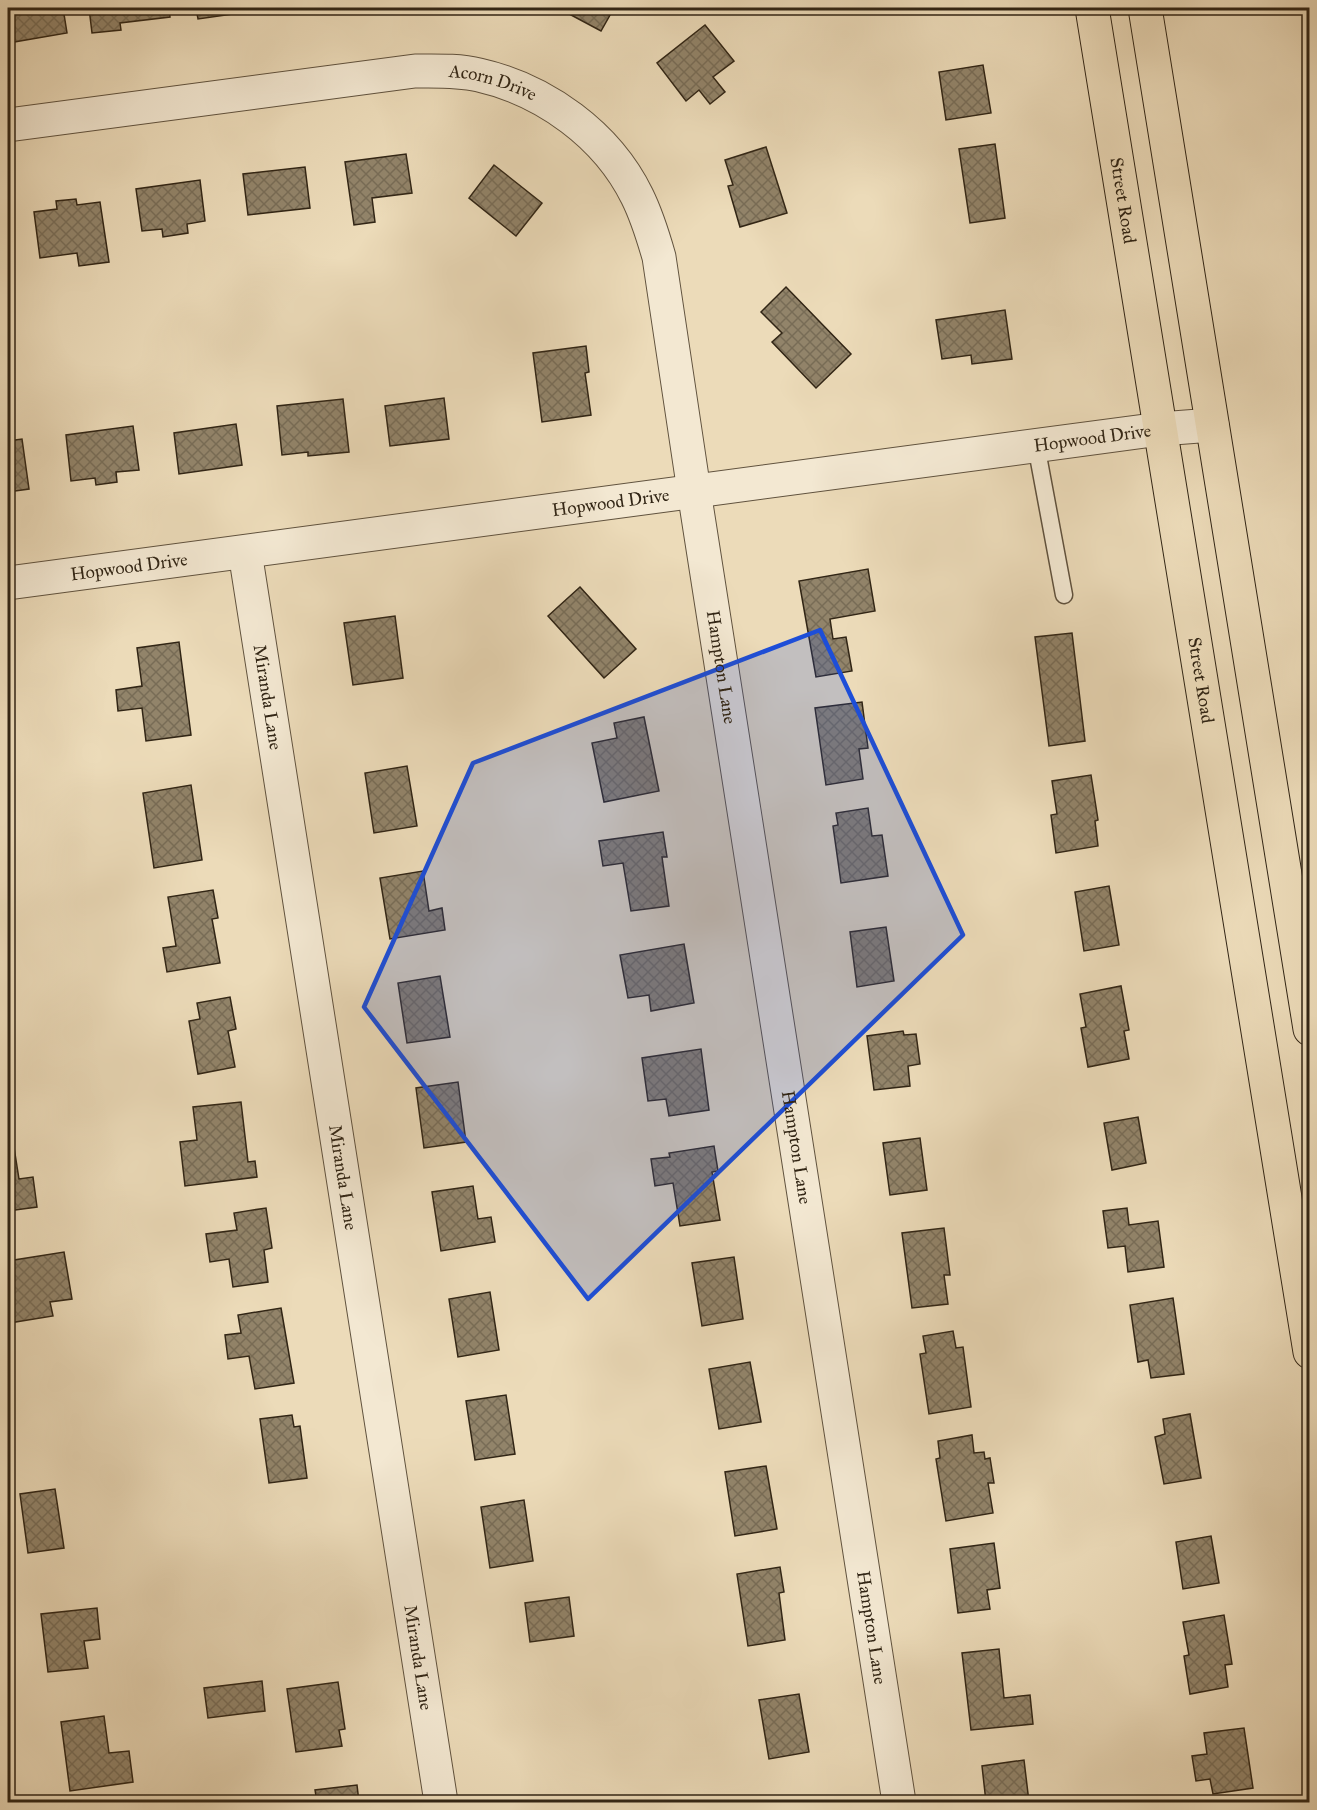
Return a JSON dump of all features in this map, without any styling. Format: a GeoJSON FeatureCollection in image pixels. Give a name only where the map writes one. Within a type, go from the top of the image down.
{"type":"FeatureCollection","features":[{"type":"Feature","properties":{"kind":"main road","name":"Street Road"},"geometry":{"type":"LineString","coordinates":[[1092,8],[1310,1352]]}},
{"type":"Feature","properties":{"kind":"main road"},"geometry":{"type":"LineString","coordinates":[[1145,8],[1310,1029]]}},
{"type":"Feature","properties":{"kind":"street","name":"Acorn Drive"},"geometry":{"type":"LineString","coordinates":[[8,125],[415,71],[446,70],[478,75],[524,89],[552,104],[590,133],[620,167],[637,195],[650,225],[659,257],[694,491]]}},
{"type":"Feature","properties":{"kind":"street","name":"Hopwood Drive"},"geometry":{"type":"LineString","coordinates":[[8,583],[1036,445],[1212,424]]}},
{"type":"Feature","properties":{"kind":"street","name":"Hampton Lane"},"geometry":{"type":"LineString","coordinates":[[694,491],[899,1803]]}},
{"type":"Feature","properties":{"kind":"street","name":"Miranda Lane"},"geometry":{"type":"LineString","coordinates":[[245,552],[441,1803]]}},
{"type":"Feature","properties":{"kind":"lane"},"geometry":{"type":"LineString","coordinates":[[1036,445],[1064,596]]}},
{"type":"Feature","properties":{"kind":"highlighted area"},"geometry":{"type":"Polygon","coordinates":[[[820,630],[963,935],[588,1299],[364,1007],[473,763],[820,630]]]}},
{"type":"Feature","properties":{"kind":"building"},"geometry":{"type":"Polygon","coordinates":[[[8,8],[63,8],[67,33],[8,43],[8,8]]]}},
{"type":"Feature","properties":{"kind":"building"},"geometry":{"type":"Polygon","coordinates":[[[89,8],[169,8],[170,17],[120,23],[121,30],[92,33],[89,8]]]}},
{"type":"Feature","properties":{"kind":"building"},"geometry":{"type":"Polygon","coordinates":[[[196,8],[276,8],[198,19],[196,8]]]}},
{"type":"Feature","properties":{"kind":"building"},"geometry":{"type":"Polygon","coordinates":[[[558,8],[614,8],[601,31],[558,8]]]}},
{"type":"Feature","properties":{"kind":"building"},"geometry":{"type":"Polygon","coordinates":[[[705,25],[734,61],[713,77],[725,92],[710,104],[699,90],[686,101],[657,63],[705,25]]]}},
{"type":"Feature","properties":{"kind":"building"},"geometry":{"type":"Polygon","coordinates":[[[983,65],[991,113],[946,120],[939,72],[983,65]]]}},
{"type":"Feature","properties":{"kind":"building"},"geometry":{"type":"Polygon","coordinates":[[[995,144],[1005,218],[970,223],[959,149],[995,144]]]}},
{"type":"Feature","properties":{"kind":"building"},"geometry":{"type":"Polygon","coordinates":[[[766,147],[787,213],[740,227],[728,186],[733,185],[725,160],[766,147]]]}},
{"type":"Feature","properties":{"kind":"building"},"geometry":{"type":"Polygon","coordinates":[[[406,154],[412,193],[372,198],[375,222],[354,225],[345,162],[406,154]]]}},
{"type":"Feature","properties":{"kind":"building"},"geometry":{"type":"Polygon","coordinates":[[[494,165],[542,203],[516,236],[469,198],[494,165]]]}},
{"type":"Feature","properties":{"kind":"building"},"geometry":{"type":"Polygon","coordinates":[[[305,167],[310,208],[248,215],[243,174],[305,167]]]}},
{"type":"Feature","properties":{"kind":"building"},"geometry":{"type":"Polygon","coordinates":[[[200,180],[205,221],[187,224],[188,233],[163,237],[162,229],[142,231],[136,189],[200,180]]]}},
{"type":"Feature","properties":{"kind":"building"},"geometry":{"type":"Polygon","coordinates":[[[76,199],[77,205],[100,202],[109,262],[79,266],[77,253],[40,258],[34,212],[57,209],[56,201],[76,199]]]}},
{"type":"Feature","properties":{"kind":"building"},"geometry":{"type":"Polygon","coordinates":[[[786,287],[851,354],[816,388],[772,342],[782,333],[761,312],[786,287]]]}},
{"type":"Feature","properties":{"kind":"building"},"geometry":{"type":"Polygon","coordinates":[[[1005,310],[1012,359],[972,364],[971,355],[942,359],[936,320],[1005,310]]]}},
{"type":"Feature","properties":{"kind":"building"},"geometry":{"type":"Polygon","coordinates":[[[586,346],[589,372],[585,373],[591,415],[542,422],[533,353],[586,346]]]}},
{"type":"Feature","properties":{"kind":"building"},"geometry":{"type":"Polygon","coordinates":[[[444,398],[449,439],[390,446],[385,406],[444,398]]]}},
{"type":"Feature","properties":{"kind":"building"},"geometry":{"type":"Polygon","coordinates":[[[343,399],[349,452],[308,456],[308,452],[282,455],[277,406],[343,399]]]}},
{"type":"Feature","properties":{"kind":"building"},"geometry":{"type":"Polygon","coordinates":[[[236,424],[242,465],[179,474],[174,433],[236,424]]]}},
{"type":"Feature","properties":{"kind":"building"},"geometry":{"type":"Polygon","coordinates":[[[133,426],[139,470],[116,472],[117,482],[96,485],[95,478],[71,481],[66,435],[133,426]]]}},
{"type":"Feature","properties":{"kind":"building"},"geometry":{"type":"Polygon","coordinates":[[[22,439],[29,489],[8,492],[8,441],[22,439]]]}},
{"type":"Feature","properties":{"kind":"building"},"geometry":{"type":"Polygon","coordinates":[[[868,569],[875,611],[830,619],[833,639],[846,637],[852,671],[816,677],[799,581],[868,569]]]}},
{"type":"Feature","properties":{"kind":"building"},"geometry":{"type":"Polygon","coordinates":[[[580,587],[636,649],[604,678],[548,616],[580,587]]]}},
{"type":"Feature","properties":{"kind":"building"},"geometry":{"type":"Polygon","coordinates":[[[395,616],[403,678],[353,685],[344,623],[395,616]]]}},
{"type":"Feature","properties":{"kind":"building"},"geometry":{"type":"Polygon","coordinates":[[[1072,633],[1085,741],[1049,746],[1035,637],[1072,633]]]}},
{"type":"Feature","properties":{"kind":"building"},"geometry":{"type":"Polygon","coordinates":[[[179,642],[191,735],[146,741],[142,708],[118,711],[116,690],[142,686],[137,648],[179,642]]]}},
{"type":"Feature","properties":{"kind":"building"},"geometry":{"type":"Polygon","coordinates":[[[862,702],[868,748],[859,749],[863,779],[826,785],[815,708],[862,702]]]}},
{"type":"Feature","properties":{"kind":"building"},"geometry":{"type":"Polygon","coordinates":[[[644,717],[659,791],[604,802],[592,743],[617,738],[614,723],[644,717]]]}},
{"type":"Feature","properties":{"kind":"building"},"geometry":{"type":"Polygon","coordinates":[[[407,766],[417,826],[374,833],[365,773],[407,766]]]}},
{"type":"Feature","properties":{"kind":"building"},"geometry":{"type":"Polygon","coordinates":[[[1091,775],[1098,820],[1095,821],[1098,846],[1056,853],[1051,815],[1057,814],[1052,781],[1091,775]]]}},
{"type":"Feature","properties":{"kind":"building"},"geometry":{"type":"Polygon","coordinates":[[[191,785],[202,860],[154,868],[143,793],[191,785]]]}},
{"type":"Feature","properties":{"kind":"building"},"geometry":{"type":"Polygon","coordinates":[[[868,808],[872,836],[882,835],[888,876],[841,883],[833,826],[838,825],[836,813],[868,808]]]}},
{"type":"Feature","properties":{"kind":"building"},"geometry":{"type":"Polygon","coordinates":[[[663,832],[667,857],[662,857],[669,906],[631,911],[623,863],[603,866],[599,841],[663,832]]]}},
{"type":"Feature","properties":{"kind":"building"},"geometry":{"type":"Polygon","coordinates":[[[423,871],[429,911],[442,908],[445,930],[390,939],[380,878],[423,871]]]}},
{"type":"Feature","properties":{"kind":"building"},"geometry":{"type":"Polygon","coordinates":[[[1109,886],[1119,945],[1084,951],[1075,892],[1109,886]]]}},
{"type":"Feature","properties":{"kind":"building"},"geometry":{"type":"Polygon","coordinates":[[[213,890],[218,918],[212,919],[220,963],[167,972],[163,948],[176,946],[168,897],[213,890]]]}},
{"type":"Feature","properties":{"kind":"building"},"geometry":{"type":"Polygon","coordinates":[[[886,927],[894,981],[857,987],[850,932],[886,927]]]}},
{"type":"Feature","properties":{"kind":"building"},"geometry":{"type":"Polygon","coordinates":[[[684,944],[694,1003],[651,1011],[649,995],[628,998],[620,955],[684,944]]]}},
{"type":"Feature","properties":{"kind":"building"},"geometry":{"type":"Polygon","coordinates":[[[440,976],[450,1037],[407,1043],[398,983],[440,976]]]}},
{"type":"Feature","properties":{"kind":"building"},"geometry":{"type":"Polygon","coordinates":[[[1121,986],[1129,1030],[1124,1031],[1129,1059],[1088,1067],[1081,1028],[1086,1027],[1080,994],[1121,986]]]}},
{"type":"Feature","properties":{"kind":"building"},"geometry":{"type":"Polygon","coordinates":[[[230,997],[236,1029],[228,1031],[235,1067],[198,1074],[189,1021],[200,1019],[197,1003],[230,997]]]}},
{"type":"Feature","properties":{"kind":"building"},"geometry":{"type":"Polygon","coordinates":[[[903,1031],[904,1035],[916,1034],[920,1064],[908,1066],[910,1086],[874,1090],[867,1036],[903,1031]]]}},
{"type":"Feature","properties":{"kind":"building"},"geometry":{"type":"Polygon","coordinates":[[[701,1049],[709,1110],[669,1116],[666,1099],[648,1101],[642,1058],[701,1049]]]}},
{"type":"Feature","properties":{"kind":"building"},"geometry":{"type":"Polygon","coordinates":[[[458,1082],[466,1142],[424,1148],[416,1088],[458,1082]]]}},
{"type":"Feature","properties":{"kind":"building"},"geometry":{"type":"Polygon","coordinates":[[[241,1102],[248,1162],[255,1161],[257,1177],[185,1186],[180,1142],[197,1140],[193,1107],[241,1102]]]}},
{"type":"Feature","properties":{"kind":"building"},"geometry":{"type":"Polygon","coordinates":[[[1138,1117],[1146,1163],[1112,1170],[1104,1123],[1138,1117]]]}},
{"type":"Feature","properties":{"kind":"building"},"geometry":{"type":"Polygon","coordinates":[[[920,1138],[927,1190],[890,1195],[883,1143],[920,1138]]]}},
{"type":"Feature","properties":{"kind":"building"},"geometry":{"type":"Polygon","coordinates":[[[13,1141],[19,1179],[33,1177],[37,1207],[8,1211],[8,1142],[13,1141]]]}},
{"type":"Feature","properties":{"kind":"building"},"geometry":{"type":"Polygon","coordinates":[[[714,1146],[718,1171],[712,1172],[720,1220],[680,1226],[673,1183],[655,1186],[651,1159],[670,1157],[669,1153],[714,1146]]]}},
{"type":"Feature","properties":{"kind":"building"},"geometry":{"type":"Polygon","coordinates":[[[473,1186],[478,1219],[491,1217],[495,1242],[441,1251],[432,1192],[473,1186]]]}},
{"type":"Feature","properties":{"kind":"building"},"geometry":{"type":"Polygon","coordinates":[[[266,1208],[272,1248],[264,1250],[268,1282],[233,1287],[229,1259],[210,1262],[206,1234],[237,1230],[234,1213],[266,1208]]]}},
{"type":"Feature","properties":{"kind":"building"},"geometry":{"type":"Polygon","coordinates":[[[1127,1208],[1129,1225],[1158,1221],[1164,1267],[1128,1272],[1125,1246],[1108,1248],[1103,1211],[1127,1208]]]}},
{"type":"Feature","properties":{"kind":"building"},"geometry":{"type":"Polygon","coordinates":[[[944,1228],[950,1275],[944,1275],[948,1304],[912,1308],[902,1233],[944,1228]]]}},
{"type":"Feature","properties":{"kind":"building"},"geometry":{"type":"Polygon","coordinates":[[[64,1252],[72,1299],[50,1302],[53,1316],[9,1323],[8,1261],[64,1252]]]}},
{"type":"Feature","properties":{"kind":"building"},"geometry":{"type":"Polygon","coordinates":[[[734,1257],[743,1319],[702,1326],[692,1263],[734,1257]]]}},
{"type":"Feature","properties":{"kind":"building"},"geometry":{"type":"Polygon","coordinates":[[[490,1292],[499,1350],[458,1357],[449,1299],[490,1292]]]}},
{"type":"Feature","properties":{"kind":"building"},"geometry":{"type":"Polygon","coordinates":[[[1173,1298],[1184,1374],[1151,1378],[1148,1360],[1138,1362],[1130,1305],[1173,1298]]]}},
{"type":"Feature","properties":{"kind":"building"},"geometry":{"type":"Polygon","coordinates":[[[281,1308],[294,1383],[255,1389],[249,1356],[228,1359],[225,1335],[241,1333],[238,1315],[281,1308]]]}},
{"type":"Feature","properties":{"kind":"building"},"geometry":{"type":"Polygon","coordinates":[[[953,1331],[956,1348],[963,1347],[971,1407],[929,1414],[920,1354],[926,1353],[923,1336],[953,1331]]]}},
{"type":"Feature","properties":{"kind":"building"},"geometry":{"type":"Polygon","coordinates":[[[750,1362],[761,1422],[719,1429],[709,1369],[750,1362]]]}},
{"type":"Feature","properties":{"kind":"building"},"geometry":{"type":"Polygon","coordinates":[[[506,1395],[515,1454],[475,1460],[466,1401],[506,1395]]]}},
{"type":"Feature","properties":{"kind":"building"},"geometry":{"type":"Polygon","coordinates":[[[1190,1414],[1201,1478],[1164,1484],[1155,1437],[1165,1434],[1163,1419],[1190,1414]]]}},
{"type":"Feature","properties":{"kind":"building"},"geometry":{"type":"Polygon","coordinates":[[[292,1415],[294,1427],[300,1426],[307,1478],[269,1483],[260,1419],[292,1415]]]}},
{"type":"Feature","properties":{"kind":"building"},"geometry":{"type":"Polygon","coordinates":[[[972,1435],[974,1453],[984,1452],[985,1459],[990,1458],[994,1483],[988,1483],[993,1513],[946,1521],[936,1459],[940,1458],[938,1441],[972,1435]]]}},
{"type":"Feature","properties":{"kind":"building"},"geometry":{"type":"Polygon","coordinates":[[[766,1466],[777,1529],[735,1536],[725,1472],[766,1466]]]}},
{"type":"Feature","properties":{"kind":"building"},"geometry":{"type":"Polygon","coordinates":[[[55,1489],[64,1548],[28,1553],[20,1494],[55,1489]]]}},
{"type":"Feature","properties":{"kind":"building"},"geometry":{"type":"Polygon","coordinates":[[[524,1500],[533,1561],[490,1568],[481,1507],[524,1500]]]}},
{"type":"Feature","properties":{"kind":"building"},"geometry":{"type":"Polygon","coordinates":[[[1211,1536],[1219,1583],[1183,1589],[1176,1542],[1211,1536]]]}},
{"type":"Feature","properties":{"kind":"building"},"geometry":{"type":"Polygon","coordinates":[[[994,1543],[1000,1588],[987,1590],[990,1609],[958,1613],[950,1549],[994,1543]]]}},
{"type":"Feature","properties":{"kind":"building"},"geometry":{"type":"Polygon","coordinates":[[[780,1567],[784,1592],[779,1593],[785,1640],[748,1646],[737,1574],[780,1567]]]}},
{"type":"Feature","properties":{"kind":"building"},"geometry":{"type":"Polygon","coordinates":[[[569,1597],[574,1636],[530,1642],[525,1603],[569,1597]]]}},
{"type":"Feature","properties":{"kind":"building"},"geometry":{"type":"Polygon","coordinates":[[[97,1608],[100,1639],[84,1641],[88,1668],[48,1672],[41,1614],[97,1608]]]}},
{"type":"Feature","properties":{"kind":"building"},"geometry":{"type":"Polygon","coordinates":[[[1224,1615],[1232,1664],[1225,1665],[1228,1687],[1190,1694],[1184,1656],[1189,1655],[1183,1622],[1224,1615]]]}},
{"type":"Feature","properties":{"kind":"building"},"geometry":{"type":"Polygon","coordinates":[[[999,1649],[1004,1698],[1030,1695],[1033,1724],[971,1730],[962,1653],[999,1649]]]}},
{"type":"Feature","properties":{"kind":"building"},"geometry":{"type":"Polygon","coordinates":[[[262,1681],[265,1711],[208,1718],[204,1688],[262,1681]]]}},
{"type":"Feature","properties":{"kind":"building"},"geometry":{"type":"Polygon","coordinates":[[[338,1682],[345,1729],[339,1730],[342,1746],[296,1752],[287,1689],[338,1682]]]}},
{"type":"Feature","properties":{"kind":"building"},"geometry":{"type":"Polygon","coordinates":[[[799,1694],[809,1752],[769,1759],[759,1700],[799,1694]]]}},
{"type":"Feature","properties":{"kind":"building"},"geometry":{"type":"Polygon","coordinates":[[[104,1716],[109,1753],[129,1751],[133,1782],[70,1791],[61,1722],[104,1716]]]}},
{"type":"Feature","properties":{"kind":"building"},"geometry":{"type":"Polygon","coordinates":[[[1244,1728],[1253,1788],[1213,1794],[1210,1779],[1196,1781],[1192,1756],[1207,1754],[1204,1733],[1244,1728]]]}},
{"type":"Feature","properties":{"kind":"building"},"geometry":{"type":"Polygon","coordinates":[[[1024,1760],[1029,1802],[986,1802],[982,1766],[1024,1760]]]}},
{"type":"Feature","properties":{"kind":"building"},"geometry":{"type":"Polygon","coordinates":[[[357,1785],[359,1802],[317,1802],[315,1790],[357,1785]]]}}]}
